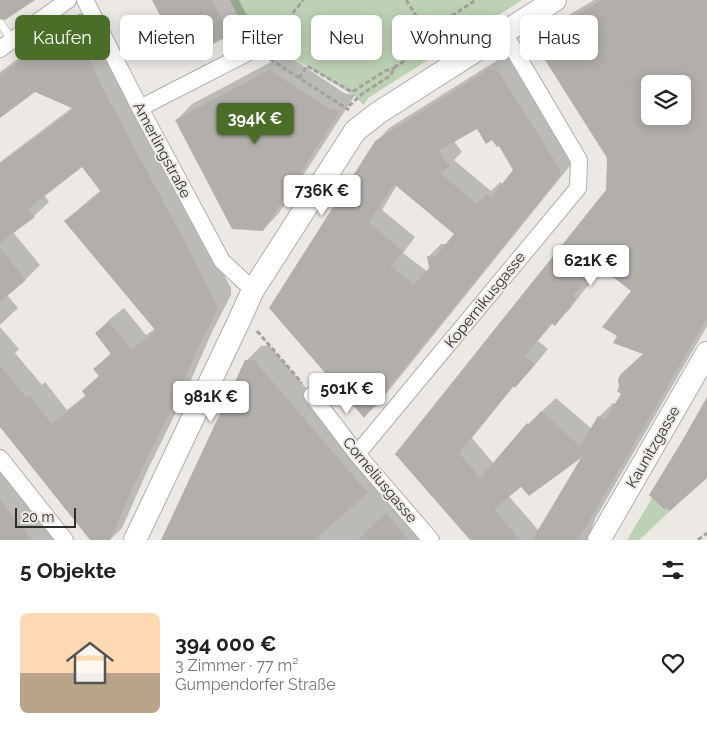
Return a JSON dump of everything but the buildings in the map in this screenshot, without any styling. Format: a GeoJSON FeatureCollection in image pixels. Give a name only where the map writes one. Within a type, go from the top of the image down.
{"type":"FeatureCollection","features":[{"type":"Feature","properties":{"kind":"street"},"geometry":{"type":"LineString","coordinates":[[6,44],[68,0]]}},
{"type":"Feature","properties":{"kind":"street","name":"Amerlingstraße"},"geometry":{"type":"LineString","coordinates":[[85,0],[222,261],[253,290]]}},
{"type":"Feature","properties":{"kind":"street"},"geometry":{"type":"LineString","coordinates":[[510,30],[555,0]]}},
{"type":"Feature","properties":{"kind":"street","name":"Kopernikusgasse"},"geometry":{"type":"LineString","coordinates":[[357,454],[578,188],[579,160],[510,44]]}},
{"type":"Feature","properties":{"kind":"street"},"geometry":{"type":"LineString","coordinates":[[140,108],[234,60]]}},
{"type":"Feature","properties":{"kind":"street"},"geometry":{"type":"LineString","coordinates":[[135,540],[253,290],[355,131],[378,113],[463,60]]}},
{"type":"Feature","properties":{"kind":"street","name":"Kaunitzgasse"},"geometry":{"type":"LineString","coordinates":[[599,540],[707,353]]}},
{"type":"Feature","properties":{"kind":"street","name":"Corneliusgasse"},"geometry":{"type":"LineString","coordinates":[[312,395],[357,454],[431,540]]}},
{"type":"Feature","properties":{"kind":"street"},"geometry":{"type":"LineString","coordinates":[[0,458],[65,540]]}},
{"type":"Feature","properties":{"kind":"lane"},"geometry":{"type":"LineString","coordinates":[[1,24],[6,44]]}},
{"type":"Feature","properties":{"kind":"path"},"geometry":{"type":"LineString","coordinates":[[291,15],[303,0]]}},
{"type":"Feature","properties":{"kind":"path"},"geometry":{"type":"LineString","coordinates":[[406,0],[416,15]]}},
{"type":"Feature","properties":{"kind":"path"},"geometry":{"type":"LineString","coordinates":[[453,15],[476,0]]}},
{"type":"Feature","properties":{"kind":"path"},"geometry":{"type":"LineString","coordinates":[[278,60],[299,78],[367,122]]}},
{"type":"Feature","properties":{"kind":"path"},"geometry":{"type":"LineString","coordinates":[[299,78],[307,66],[352,92],[385,70],[395,67],[406,60]]}},
{"type":"Feature","properties":{"kind":"path"},"geometry":{"type":"LineString","coordinates":[[347,108],[363,93],[390,76],[395,67]]}},
{"type":"Feature","properties":{"kind":"path"},"geometry":{"type":"LineString","coordinates":[[254,329],[258,331],[312,395]]}},
{"type":"Feature","properties":{"kind":"path"},"geometry":{"type":"LineString","coordinates":[[698,540],[707,533]]}},
{"type":"Feature","properties":{"kind":"green space"},"geometry":{"type":"Polygon","coordinates":[[[230,0],[522,0],[498,15],[392,15],[392,60],[428,60],[368,98],[364,105],[353,95],[296,60],[301,60],[301,15],[238,15],[230,0]]]}},
{"type":"Feature","properties":{"kind":"green space"},"geometry":{"type":"Polygon","coordinates":[[[652,498],[663,510],[666,508],[670,511],[639,540],[627,540],[652,498]]]}}]}
